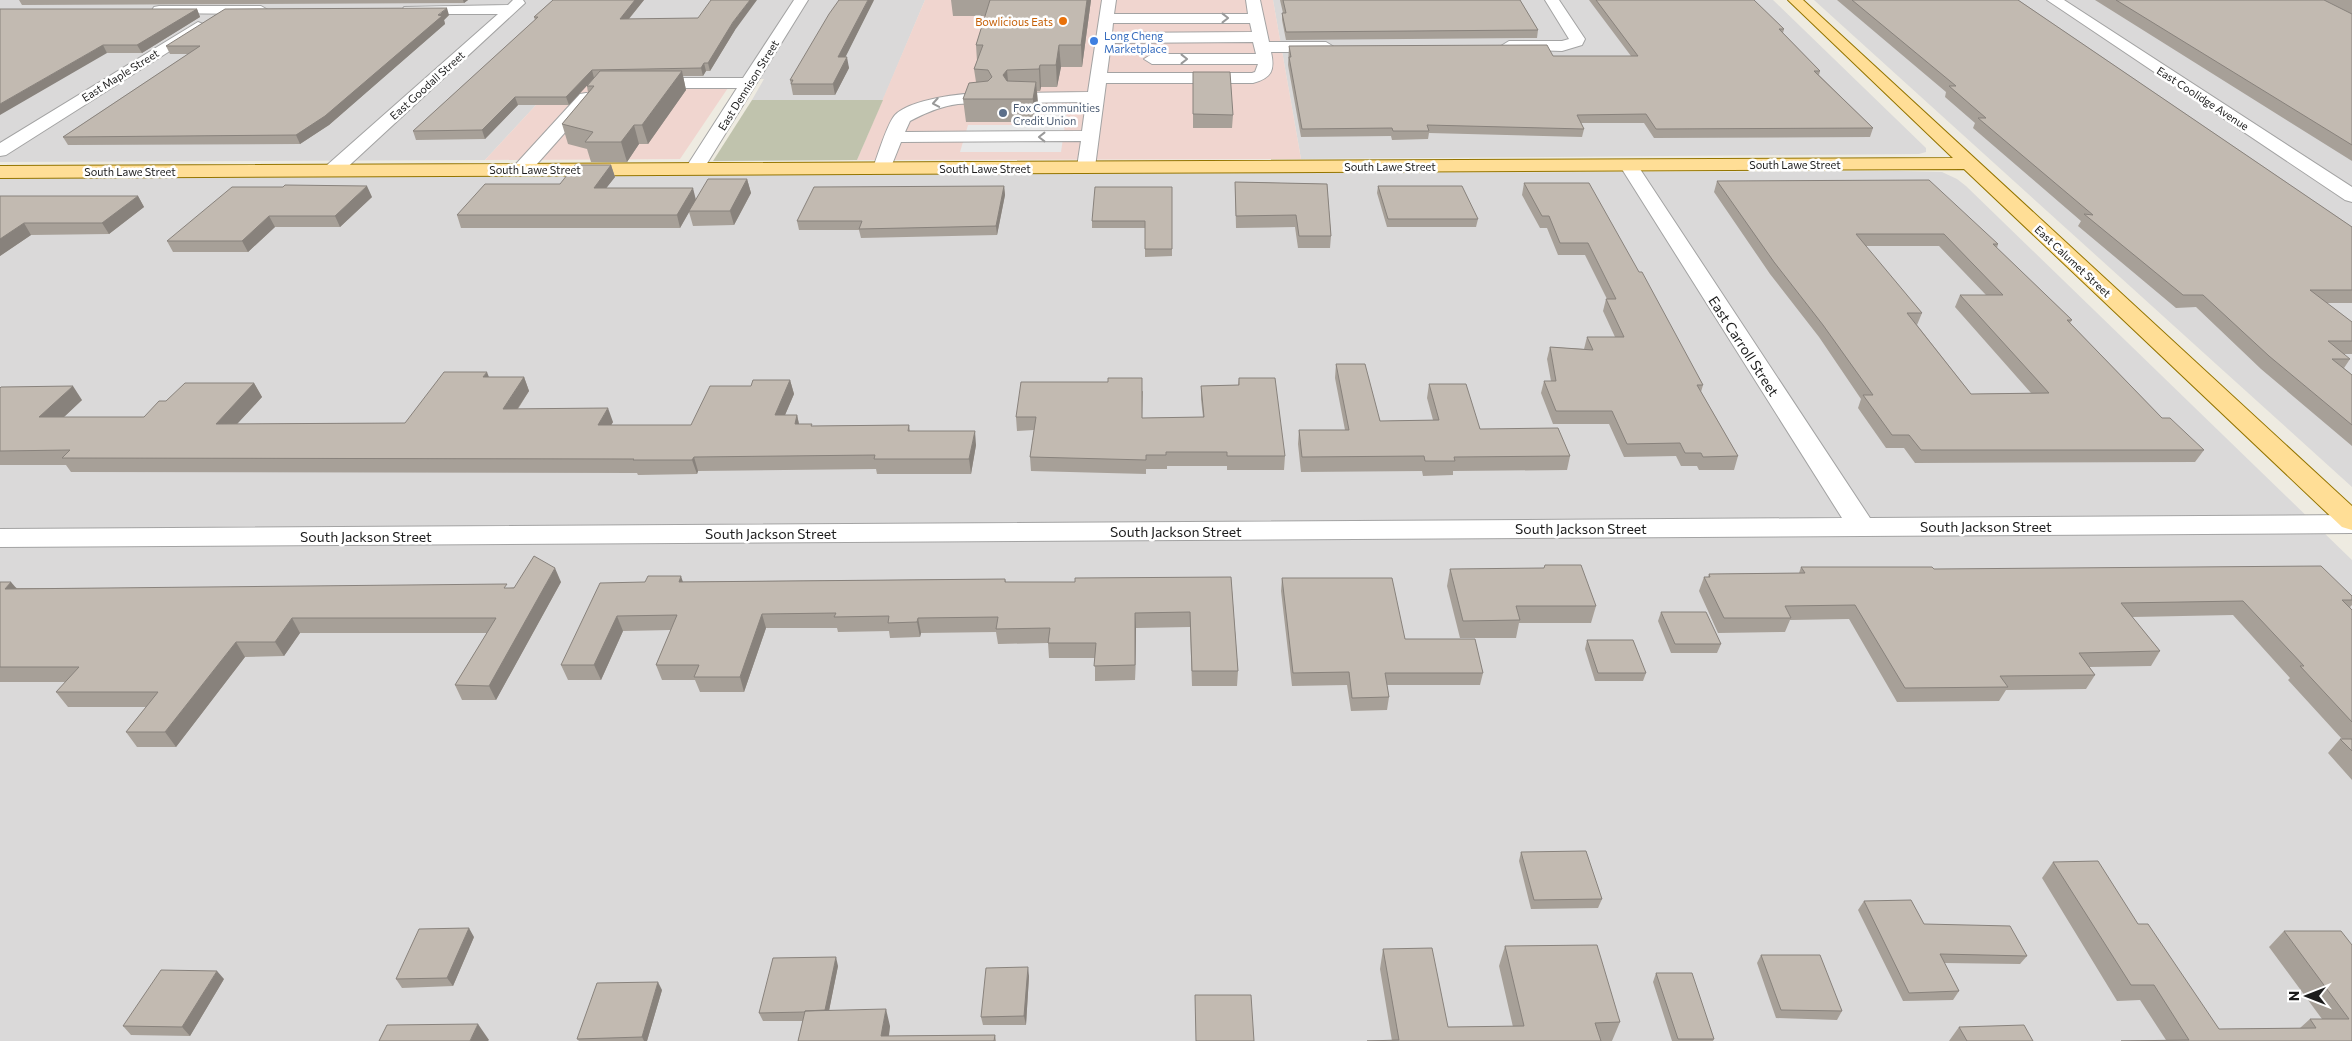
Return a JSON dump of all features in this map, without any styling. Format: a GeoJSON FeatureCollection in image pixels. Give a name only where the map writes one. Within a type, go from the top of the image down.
{"type":"FeatureCollection","features":[{"type":"Feature","properties":{"kind":"main road","name":"East Calumet Street"},"geometry":{"type":"LineString","coordinates":[[1795,0],[2352,523]]}},
{"type":"Feature","properties":{"kind":"main road","name":"South Lawe Street"},"geometry":{"type":"LineString","coordinates":[[0,172],[1969,163]]}},
{"type":"Feature","properties":{"kind":"street","name":"East Maple Street"},"geometry":{"type":"LineString","coordinates":[[0,151],[241,0]]}},
{"type":"Feature","properties":{"kind":"street","name":"East Dennison Street"},"geometry":{"type":"LineString","coordinates":[[694,169],[801,0]]}},
{"type":"Feature","properties":{"kind":"street"},"geometry":{"type":"LineString","coordinates":[[1086,167],[1109,0],[1125,0]]}},
{"type":"Feature","properties":{"kind":"street"},"geometry":{"type":"LineString","coordinates":[[1098,78],[1254,78],[1262,75],[1266,66],[1253,0]]}},
{"type":"Feature","properties":{"kind":"street"},"geometry":{"type":"LineString","coordinates":[[1493,46],[1562,46],[1574,44],[1577,39],[1552,0]]}},
{"type":"Feature","properties":{"kind":"street","name":"East Coolidge Avenue"},"geometry":{"type":"LineString","coordinates":[[2054,0],[2352,196]]}},
{"type":"Feature","properties":{"kind":"street"},"geometry":{"type":"LineString","coordinates":[[392,10],[516,5]]}},
{"type":"Feature","properties":{"kind":"street","name":"East Goodall Street"},"geometry":{"type":"LineString","coordinates":[[333,170],[516,5]]}},
{"type":"Feature","properties":{"kind":"street"},"geometry":{"type":"LineString","coordinates":[[146,10],[274,10]]}},
{"type":"Feature","properties":{"kind":"street"},"geometry":{"type":"LineString","coordinates":[[1106,19],[1257,18]]}},
{"type":"Feature","properties":{"kind":"street"},"geometry":{"type":"LineString","coordinates":[[1104,38],[1263,48]]}},
{"type":"Feature","properties":{"kind":"street"},"geometry":{"type":"LineString","coordinates":[[1139,59],[1263,48],[1344,47]]}},
{"type":"Feature","properties":{"kind":"street"},"geometry":{"type":"LineString","coordinates":[[1101,59],[1120,59]]}},
{"type":"Feature","properties":{"kind":"street"},"geometry":{"type":"LineString","coordinates":[[522,170],[600,83]]}},
{"type":"Feature","properties":{"kind":"street"},"geometry":{"type":"LineString","coordinates":[[630,83],[748,83]]}},
{"type":"Feature","properties":{"kind":"street"},"geometry":{"type":"LineString","coordinates":[[1014,98],[1096,97]]}},
{"type":"Feature","properties":{"kind":"street"},"geometry":{"type":"LineString","coordinates":[[882,168],[902,118],[928,104],[964,98],[984,98]]}},
{"type":"Feature","properties":{"kind":"street"},"geometry":{"type":"LineString","coordinates":[[893,137],[1090,136]]}},
{"type":"Feature","properties":{"kind":"street","name":"East Carroll Street"},"geometry":{"type":"LineString","coordinates":[[1628,166],[1860,526]]}},
{"type":"Feature","properties":{"kind":"street","name":"South Jackson Street"},"geometry":{"type":"LineString","coordinates":[[0,538],[2352,523]]}},
{"type":"Feature","properties":{"kind":"shaded area"},"geometry":{"type":"Polygon","coordinates":[[[0,0],[925,0],[883,100],[752,100],[764,79],[561,78],[485,160],[0,162],[0,0]]]}},
{"type":"Feature","properties":{"kind":"shaded area"},"geometry":{"type":"Polygon","coordinates":[[[925,0],[1273,0],[1301,159],[857,160],[925,0]]]}},
{"type":"Feature","properties":{"kind":"shaded area"},"geometry":{"type":"Polygon","coordinates":[[[1273,0],[1773,0],[1926,148],[1926,152],[1919,154],[1301,159],[1273,0]]]}},
{"type":"Feature","properties":{"kind":"shaded area"},"geometry":{"type":"Polygon","coordinates":[[[1814,0],[2352,0],[2352,487],[2216,364],[1814,0]]]}},
{"type":"Feature","properties":{"kind":"shaded area"},"geometry":{"type":"Polygon","coordinates":[[[561,78],[734,79],[680,159],[485,160],[561,78]]]}},
{"type":"Feature","properties":{"kind":"shaded area"},"geometry":{"type":"Polygon","coordinates":[[[752,100],[883,100],[857,160],[713,161],[752,100]]]}},
{"type":"Feature","properties":{"kind":"shaded area"},"geometry":{"type":"Polygon","coordinates":[[[1046,104],[1068,104],[1061,152],[960,152],[968,125],[1042,125],[1046,104]]]}},
{"type":"Feature","properties":{"kind":"shaded area"},"geometry":{"type":"Polygon","coordinates":[[[1942,172],[1957,179],[1966,186],[2352,560],[2352,1041],[0,1041],[0,177],[1942,172]]]}},
{"type":"Feature","properties":{"kind":"building"},"geometry":{"type":"Polygon","coordinates":[[[553,0],[635,0],[620,19],[698,18],[711,0],[750,0],[733,22],[708,63],[704,63],[701,68],[592,70],[566,97],[515,97],[482,130],[413,131],[538,17],[534,17],[553,0]]]}},
{"type":"Feature","properties":{"kind":"building"},"geometry":{"type":"Polygon","coordinates":[[[839,0],[868,0],[838,57],[847,57],[833,84],[791,84],[793,80],[790,80],[839,0]]]}},
{"type":"Feature","properties":{"kind":"building"},"geometry":{"type":"Polygon","coordinates":[[[990,0],[1087,0],[1081,45],[1059,45],[1056,65],[1040,65],[1039,69],[1007,70],[1003,75],[1007,81],[1036,82],[1033,99],[963,99],[969,83],[988,81],[992,77],[988,70],[974,69],[983,45],[976,45],[990,0]]]}},
{"type":"Feature","properties":{"kind":"building"},"geometry":{"type":"Polygon","coordinates":[[[1283,0],[1520,0],[1538,30],[1286,32],[1282,13],[1286,13],[1283,0]]]}},
{"type":"Feature","properties":{"kind":"building"},"geometry":{"type":"Polygon","coordinates":[[[1596,0],[1754,0],[1784,29],[1779,29],[1820,71],[1814,71],[1873,128],[1656,129],[1646,114],[1577,115],[1584,129],[1427,125],[1429,131],[1393,131],[1392,128],[1302,129],[1289,57],[1291,57],[1289,46],[1547,45],[1553,56],[1638,56],[1596,0]]]}},
{"type":"Feature","properties":{"kind":"building"},"geometry":{"type":"Polygon","coordinates":[[[1852,0],[2018,0],[2352,227],[2352,290],[2310,290],[2352,322],[2352,341],[2328,341],[2350,359],[2332,359],[2352,375],[2352,425],[2269,356],[2203,295],[2183,295],[2084,214],[2093,215],[1978,118],[1986,118],[1949,86],[1956,86],[1852,0]]]}},
{"type":"Feature","properties":{"kind":"building"},"geometry":{"type":"Polygon","coordinates":[[[2116,0],[2324,0],[2352,14],[2352,145],[2116,0]]]}},
{"type":"Feature","properties":{"kind":"building"},"geometry":{"type":"Polygon","coordinates":[[[447,8],[438,15],[442,16],[325,116],[296,135],[63,137],[200,46],[166,46],[225,9],[447,8]]]}},
{"type":"Feature","properties":{"kind":"building"},"geometry":{"type":"Polygon","coordinates":[[[0,9],[197,9],[137,45],[103,45],[0,104],[0,9]]]}},
{"type":"Feature","properties":{"kind":"building"},"geometry":{"type":"Polygon","coordinates":[[[600,71],[682,71],[642,125],[634,125],[621,142],[585,142],[593,132],[562,124],[594,86],[587,86],[600,71]]]}},
{"type":"Feature","properties":{"kind":"building"},"geometry":{"type":"Polygon","coordinates":[[[1193,72],[1230,72],[1233,115],[1193,114],[1193,72]]]}},
{"type":"Feature","properties":{"kind":"building"},"geometry":{"type":"Polygon","coordinates":[[[575,165],[611,165],[594,188],[693,188],[677,215],[457,215],[485,184],[560,184],[575,165]]]}},
{"type":"Feature","properties":{"kind":"building"},"geometry":{"type":"Polygon","coordinates":[[[708,179],[747,179],[730,211],[689,211],[708,179]]]}},
{"type":"Feature","properties":{"kind":"building"},"geometry":{"type":"Polygon","coordinates":[[[1929,180],[1998,244],[1993,244],[2072,320],[2067,320],[2162,418],[2170,418],[2204,450],[1921,450],[1909,435],[1892,435],[1863,395],[1873,395],[1823,325],[1774,262],[1717,181],[1929,180]],[[1856,234],[1922,313],[1907,313],[1971,394],[2049,393],[1960,295],[2003,295],[1944,234],[1856,234]]]}},
{"type":"Feature","properties":{"kind":"building"},"geometry":{"type":"Polygon","coordinates":[[[1235,182],[1327,184],[1331,236],[1299,236],[1296,215],[1236,216],[1235,182]]]}},
{"type":"Feature","properties":{"kind":"building"},"geometry":{"type":"Polygon","coordinates":[[[1524,183],[1589,183],[1639,272],[1642,272],[1703,385],[1697,385],[1738,456],[1703,457],[1701,453],[1685,453],[1680,443],[1627,444],[1612,411],[1556,411],[1544,381],[1556,381],[1550,347],[1593,350],[1587,337],[1624,337],[1606,299],[1616,299],[1588,243],[1560,243],[1549,216],[1542,216],[1524,183]]]}},
{"type":"Feature","properties":{"kind":"building"},"geometry":{"type":"Polygon","coordinates":[[[285,185],[367,186],[335,216],[269,216],[242,241],[167,241],[232,187],[283,187],[285,185]]]}},
{"type":"Feature","properties":{"kind":"building"},"geometry":{"type":"Polygon","coordinates":[[[1004,186],[996,226],[859,229],[862,221],[797,221],[814,187],[1004,186]]]}},
{"type":"Feature","properties":{"kind":"building"},"geometry":{"type":"Polygon","coordinates":[[[1378,186],[1462,186],[1478,219],[1388,219],[1378,186]]]}},
{"type":"Feature","properties":{"kind":"building"},"geometry":{"type":"Polygon","coordinates":[[[1095,187],[1172,187],[1172,249],[1145,249],[1145,221],[1092,221],[1095,187]]]}},
{"type":"Feature","properties":{"kind":"building"},"geometry":{"type":"Polygon","coordinates":[[[0,196],[138,196],[102,223],[24,223],[0,239],[0,196]]]}},
{"type":"Feature","properties":{"kind":"building"},"geometry":{"type":"Polygon","coordinates":[[[1336,364],[1365,364],[1380,421],[1439,420],[1429,384],[1466,384],[1480,429],[1558,428],[1570,456],[1454,457],[1455,461],[1425,461],[1424,456],[1302,457],[1299,430],[1349,430],[1336,364]]]}},
{"type":"Feature","properties":{"kind":"building"},"geometry":{"type":"Polygon","coordinates":[[[444,372],[487,372],[483,377],[524,377],[503,409],[608,408],[598,425],[691,425],[710,386],[751,386],[753,380],[790,380],[775,415],[797,415],[795,424],[812,424],[811,426],[909,425],[908,431],[975,431],[969,459],[874,459],[875,455],[694,457],[692,460],[62,458],[70,450],[0,451],[1,387],[73,386],[39,417],[144,417],[159,401],[166,401],[185,383],[254,383],[216,424],[405,423],[444,372]]]}},
{"type":"Feature","properties":{"kind":"building"},"geometry":{"type":"Polygon","coordinates":[[[1108,378],[1142,378],[1142,418],[1204,417],[1201,386],[1239,385],[1239,378],[1275,378],[1285,456],[1227,456],[1227,452],[1166,452],[1166,455],[1146,455],[1146,460],[1030,457],[1036,417],[1016,417],[1021,382],[1108,382],[1108,378]]]}},
{"type":"Feature","properties":{"kind":"building"},"geometry":{"type":"Polygon","coordinates":[[[534,556],[555,568],[489,686],[455,685],[496,618],[292,618],[275,642],[236,642],[165,732],[126,732],[158,692],[56,692],[79,667],[0,667],[0,582],[11,582],[5,589],[507,584],[504,588],[514,588],[534,556]]]}},
{"type":"Feature","properties":{"kind":"building"},"geometry":{"type":"Polygon","coordinates":[[[1545,565],[1581,565],[1596,606],[1516,606],[1520,620],[1463,621],[1450,569],[1544,568],[1545,565]]]}},
{"type":"Feature","properties":{"kind":"building"},"geometry":{"type":"Polygon","coordinates":[[[2321,566],[2352,596],[2352,600],[2342,600],[2352,610],[2352,722],[2300,666],[2304,666],[2243,601],[2121,603],[2160,651],[2079,653],[2095,675],[2000,676],[2008,687],[1905,688],[1855,605],[1785,606],[1791,618],[1724,618],[1704,577],[1710,577],[1709,574],[1805,573],[1801,567],[1932,567],[1934,569],[2321,566]]]}},
{"type":"Feature","properties":{"kind":"building"},"geometry":{"type":"Polygon","coordinates":[[[648,576],[681,576],[679,582],[1005,579],[1005,582],[1075,582],[1075,578],[1231,577],[1238,671],[1192,671],[1190,612],[1135,613],[1135,665],[1094,666],[1096,643],[1048,643],[1050,628],[996,629],[998,617],[918,618],[917,622],[888,623],[889,616],[834,617],[836,613],[762,614],[740,677],[694,677],[699,665],[656,665],[677,615],[617,616],[594,665],[561,665],[600,583],[645,582],[648,576]]]}},
{"type":"Feature","properties":{"kind":"building"},"geometry":{"type":"Polygon","coordinates":[[[1282,578],[1392,578],[1405,639],[1475,639],[1483,673],[1385,673],[1389,697],[1352,698],[1349,672],[1293,673],[1282,578]]]}},
{"type":"Feature","properties":{"kind":"building"},"geometry":{"type":"Polygon","coordinates":[[[1661,612],[1706,612],[1721,644],[1675,644],[1661,612]]]}},
{"type":"Feature","properties":{"kind":"building"},"geometry":{"type":"Polygon","coordinates":[[[1587,640],[1633,640],[1646,673],[1598,673],[1587,640]]]}},
{"type":"Feature","properties":{"kind":"building"},"geometry":{"type":"Polygon","coordinates":[[[2340,739],[2352,739],[2352,751],[2340,739]]]}},
{"type":"Feature","properties":{"kind":"building"},"geometry":{"type":"Polygon","coordinates":[[[1586,851],[1602,899],[1534,900],[1521,852],[1586,851]]]}},
{"type":"Feature","properties":{"kind":"building"},"geometry":{"type":"Polygon","coordinates":[[[2098,861],[2138,924],[2148,924],[2219,1029],[2316,1028],[2310,1019],[2349,1019],[2284,931],[2341,931],[2352,945],[2352,1041],[2121,1041],[2189,1040],[2154,985],[2131,985],[2053,862],[2098,861]]]}},
{"type":"Feature","properties":{"kind":"building"},"geometry":{"type":"Polygon","coordinates":[[[1911,900],[1924,924],[2010,926],[2027,956],[1940,954],[1959,991],[1909,993],[1864,901],[1911,900]]]}},
{"type":"Feature","properties":{"kind":"building"},"geometry":{"type":"Polygon","coordinates":[[[469,928],[447,978],[396,979],[419,929],[469,928]]]}},
{"type":"Feature","properties":{"kind":"building"},"geometry":{"type":"Polygon","coordinates":[[[1597,945],[1620,1022],[1595,1023],[1601,1041],[1367,1041],[1399,1040],[1383,949],[1432,948],[1448,1027],[1524,1026],[1505,946],[1597,945]]]}},
{"type":"Feature","properties":{"kind":"building"},"geometry":{"type":"Polygon","coordinates":[[[1761,955],[1820,955],[1842,1011],[1781,1010],[1761,955]]]}},
{"type":"Feature","properties":{"kind":"building"},"geometry":{"type":"Polygon","coordinates":[[[836,957],[825,1010],[759,1013],[773,958],[836,957]]]}},
{"type":"Feature","properties":{"kind":"building"},"geometry":{"type":"Polygon","coordinates":[[[1028,967],[1024,1016],[981,1017],[986,968],[1028,967]]]}},
{"type":"Feature","properties":{"kind":"building"},"geometry":{"type":"Polygon","coordinates":[[[161,970],[217,971],[182,1027],[123,1026],[161,970]]]}},
{"type":"Feature","properties":{"kind":"building"},"geometry":{"type":"Polygon","coordinates":[[[1656,973],[1692,973],[1714,1039],[1678,1039],[1656,973]]]}},
{"type":"Feature","properties":{"kind":"building"},"geometry":{"type":"Polygon","coordinates":[[[658,982],[642,1037],[577,1039],[597,983],[658,982]]]}},
{"type":"Feature","properties":{"kind":"building"},"geometry":{"type":"Polygon","coordinates":[[[1195,995],[1251,995],[1254,1041],[1196,1041],[1195,995]]]}},
{"type":"Feature","properties":{"kind":"building"},"geometry":{"type":"Polygon","coordinates":[[[886,1009],[881,1036],[995,1035],[994,1041],[798,1041],[805,1011],[886,1009]]]}},
{"type":"Feature","properties":{"kind":"building"},"geometry":{"type":"Polygon","coordinates":[[[478,1024],[470,1041],[379,1041],[387,1025],[478,1024]]]}},
{"type":"Feature","properties":{"kind":"building"},"geometry":{"type":"Polygon","coordinates":[[[2024,1025],[2033,1041],[1967,1041],[1959,1027],[2024,1025]]]}},
{"type":"Feature","properties":{"kind":"place","name":"Bowlicious Eats"},"geometry":{"type":"Point","coordinates":[1063,21]}},
{"type":"Feature","properties":{"kind":"place","name":"Long Cheng Marketplace"},"geometry":{"type":"Point","coordinates":[1094,41]}},
{"type":"Feature","properties":{"kind":"place","name":"Fox Communities Credit Union"},"geometry":{"type":"Point","coordinates":[1003,113]}}]}
